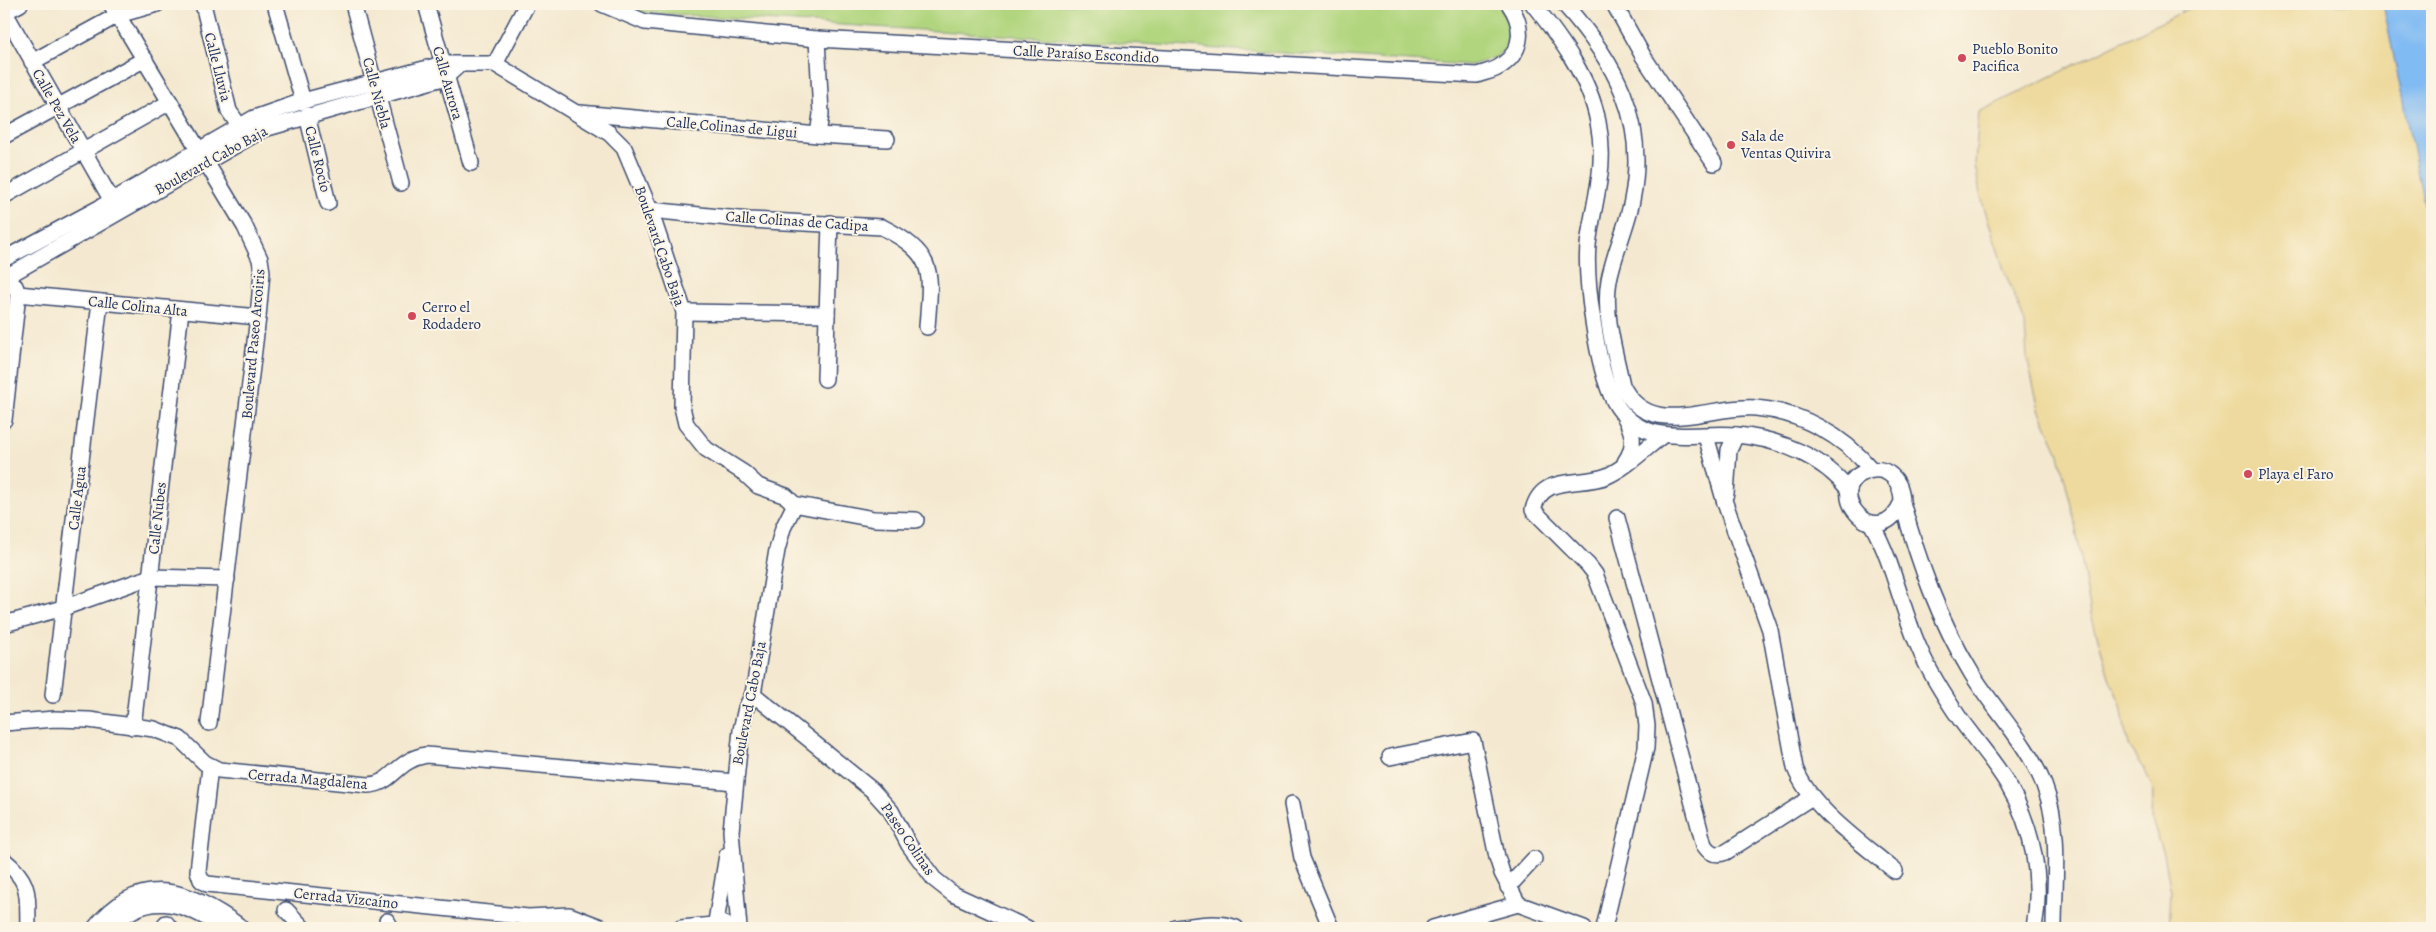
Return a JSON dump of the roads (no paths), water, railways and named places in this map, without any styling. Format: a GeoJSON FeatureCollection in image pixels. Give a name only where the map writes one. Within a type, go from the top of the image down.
{"type":"FeatureCollection","features":[{"type":"Feature","properties":{"kind":"street"},"geometry":{"type":"LineString","coordinates":[[4,12],[20,4]]}},
{"type":"Feature","properties":{"kind":"street"},"geometry":{"type":"LineString","coordinates":[[32,62],[115,9],[157,4]]}},
{"type":"Feature","properties":{"kind":"street","name":"Calle Lluvia"},"geometry":{"type":"LineString","coordinates":[[203,4],[229,111],[240,127]]}},
{"type":"Feature","properties":{"kind":"street","name":"Calle Rocío"},"geometry":{"type":"LineString","coordinates":[[276,4],[305,108],[328,203]]}},
{"type":"Feature","properties":{"kind":"street","name":"Calle Niebla"},"geometry":{"type":"LineString","coordinates":[[353,4],[401,183]]}},
{"type":"Feature","properties":{"kind":"street","name":"Calle Aurora"},"geometry":{"type":"LineString","coordinates":[[426,4],[471,163]]}},
{"type":"Feature","properties":{"kind":"street"},"geometry":{"type":"LineString","coordinates":[[495,64],[527,4]]}},
{"type":"Feature","properties":{"kind":"street","name":"Calle Paraíso Escondido"},"geometry":{"type":"LineString","coordinates":[[602,4],[645,22],[817,39],[1477,74],[1502,66],[1518,44],[1520,25],[1509,4]]}},
{"type":"Feature","properties":{"kind":"street"},"geometry":{"type":"LineString","coordinates":[[1533,4],[1578,69],[1586,84],[1598,122],[1602,166],[1588,240],[1587,272],[1590,298],[1608,388],[1630,430],[1633,448],[1622,467]]}},
{"type":"Feature","properties":{"kind":"street"},"geometry":{"type":"LineString","coordinates":[[1564,4],[1605,55],[1619,82],[1628,105],[1635,141],[1636,162],[1633,199],[1609,281],[1608,304],[1622,385],[1627,397],[1636,407],[1648,413],[1662,416],[1678,417],[1730,408],[1757,408],[1789,414],[1814,424],[1837,438],[1861,457],[1871,470]]}},
{"type":"Feature","properties":{"kind":"street"},"geometry":{"type":"LineString","coordinates":[[1614,4],[1643,56],[1714,163]]}},
{"type":"Feature","properties":{"kind":"street","name":"Boulevard Paseo Arcoiris"},"geometry":{"type":"LineString","coordinates":[[115,9],[245,227],[260,259],[262,272],[209,723]]}},
{"type":"Feature","properties":{"kind":"street","name":"Calle Pez Vela"},"geometry":{"type":"LineString","coordinates":[[4,12],[84,153],[107,209]]}},
{"type":"Feature","properties":{"kind":"street"},"geometry":{"type":"LineString","coordinates":[[817,39],[821,114],[818,135]]}},
{"type":"Feature","properties":{"kind":"street"},"geometry":{"type":"LineString","coordinates":[[4,136],[145,59]]}},
{"type":"Feature","properties":{"kind":"street","name":"Boulevard Cabo Baja"},"geometry":{"type":"LineString","coordinates":[[203,156],[240,127],[264,114],[305,108],[459,65],[478,63],[495,64],[609,133],[624,148],[650,210],[684,312],[682,407],[686,424],[706,449],[744,473],[758,486],[791,499],[793,504],[783,528],[777,550],[753,694],[743,716],[731,831],[716,927]]}},
{"type":"Feature","properties":{"kind":"street"},"geometry":{"type":"LineString","coordinates":[[4,196],[84,153],[170,102]]}},
{"type":"Feature","properties":{"kind":"street","name":"Boulevard Cabo Baja"},"geometry":{"type":"LineString","coordinates":[[4,259],[107,209],[203,156],[264,129],[305,108]]}},
{"type":"Feature","properties":{"kind":"street","name":"Calle Colinas de Ligui"},"geometry":{"type":"LineString","coordinates":[[578,113],[818,135],[887,139]]}},
{"type":"Feature","properties":{"kind":"street","name":"Boulevard Cabo Baja"},"geometry":{"type":"LineString","coordinates":[[6,272],[107,209]]}},
{"type":"Feature","properties":{"kind":"street","name":"Calle Colinas de Cadipa"},"geometry":{"type":"LineString","coordinates":[[650,210],[749,220],[882,227],[902,237],[915,249],[928,266],[930,283],[927,327]]}},
{"type":"Feature","properties":{"kind":"street"},"geometry":{"type":"LineString","coordinates":[[825,379],[830,223]]}},
{"type":"Feature","properties":{"kind":"street"},"geometry":{"type":"LineString","coordinates":[[4,420],[18,294],[6,272]]}},
{"type":"Feature","properties":{"kind":"street","name":"Calle Colina Alta"},"geometry":{"type":"LineString","coordinates":[[18,294],[258,317]]}},
{"type":"Feature","properties":{"kind":"street","name":"Calle Agua"},"geometry":{"type":"LineString","coordinates":[[53,695],[100,302]]}},
{"type":"Feature","properties":{"kind":"street","name":"Calle Nubes"},"geometry":{"type":"LineString","coordinates":[[133,727],[181,310]]}},
{"type":"Feature","properties":{"kind":"street"},"geometry":{"type":"LineString","coordinates":[[684,312],[827,314]]}},
{"type":"Feature","properties":{"kind":"street"},"geometry":{"type":"LineString","coordinates":[[1621,411],[1633,422],[1663,435],[1736,435],[1753,437],[1800,452],[1830,470],[1849,490]]}},
{"type":"Feature","properties":{"kind":"street"},"geometry":{"type":"LineString","coordinates":[[1604,928],[1646,748],[1647,726],[1644,703],[1594,574],[1588,565],[1533,510],[1538,495],[1550,487],[1596,479],[1622,467],[1663,435]]}},
{"type":"Feature","properties":{"kind":"street"},"geometry":{"type":"LineString","coordinates":[[1725,503],[1729,450],[1736,435]]}},
{"type":"Feature","properties":{"kind":"street"},"geometry":{"type":"LineString","coordinates":[[1706,436],[1725,503],[1770,630],[1795,768],[1799,779],[1812,797],[1895,871]]}},
{"type":"Feature","properties":{"kind":"street"},"geometry":{"type":"LineString","coordinates":[[1902,502],[1898,512],[1890,519],[1871,523],[1860,518],[1853,510],[1849,501],[1849,490],[1854,480],[1861,473],[1871,470],[1882,470],[1891,474],[1898,482],[1921,568],[1945,625],[1973,676],[2026,752],[2044,785],[2056,836],[2058,862],[2054,928]]}},
{"type":"Feature","properties":{"kind":"street"},"geometry":{"type":"LineString","coordinates":[[793,504],[874,520],[916,520]]}},
{"type":"Feature","properties":{"kind":"street"},"geometry":{"type":"LineString","coordinates":[[1617,518],[1704,845],[1708,851],[1714,854],[1726,852],[1812,797]]}},
{"type":"Feature","properties":{"kind":"street"},"geometry":{"type":"LineString","coordinates":[[1871,523],[1889,562],[1920,651],[1959,718],[2007,782],[2019,806],[2035,855],[2037,908],[2034,928]]}},
{"type":"Feature","properties":{"kind":"street"},"geometry":{"type":"LineString","coordinates":[[4,624],[64,608],[150,577],[227,579]]}},
{"type":"Feature","properties":{"kind":"street","name":"Paseo Colinas"},"geometry":{"type":"LineString","coordinates":[[753,694],[872,790],[891,811],[909,845],[934,879],[953,894],[1027,928]]}},
{"type":"Feature","properties":{"kind":"street"},"geometry":{"type":"LineString","coordinates":[[4,723],[73,720],[133,727],[171,734],[185,742],[210,767]]}},
{"type":"Feature","properties":{"kind":"street"},"geometry":{"type":"LineString","coordinates":[[1390,757],[1474,741],[1493,840],[1502,873],[1518,904]]}},
{"type":"Feature","properties":{"kind":"street","name":"Cerrada Magdalena"},"geometry":{"type":"LineString","coordinates":[[210,767],[219,770],[265,776],[374,785],[386,780],[398,767],[410,759],[426,755],[735,782]]}},
{"type":"Feature","properties":{"kind":"street","name":"Cerrada Vizcaíno"},"geometry":{"type":"LineString","coordinates":[[210,767],[198,870],[201,880],[207,884],[528,917],[569,915],[603,928]]}},
{"type":"Feature","properties":{"kind":"street"},"geometry":{"type":"LineString","coordinates":[[1292,804],[1304,865],[1331,928]]}},
{"type":"Feature","properties":{"kind":"street","name":"Boulevard Cabo Baja"},"geometry":{"type":"LineString","coordinates":[[731,831],[739,925]]}},
{"type":"Feature","properties":{"kind":"street"},"geometry":{"type":"LineString","coordinates":[[1508,887],[1534,858]]}},
{"type":"Feature","properties":{"kind":"street"},"geometry":{"type":"LineString","coordinates":[[4,860],[19,872],[26,886],[28,928]]}},
{"type":"Feature","properties":{"kind":"street"},"geometry":{"type":"LineString","coordinates":[[95,928],[109,913],[127,900],[145,892],[155,891],[177,894],[200,902],[224,915],[242,928]]}},
{"type":"Feature","properties":{"kind":"street"},"geometry":{"type":"LineString","coordinates":[[110,928],[130,911],[154,902],[166,903],[194,912],[223,928]]}},
{"type":"Feature","properties":{"kind":"street"},"geometry":{"type":"LineString","coordinates":[[1433,928],[1518,904],[1584,928]]}},
{"type":"Feature","properties":{"kind":"street"},"geometry":{"type":"LineString","coordinates":[[286,910],[304,928]]}},
{"type":"Feature","properties":{"kind":"street"},"geometry":{"type":"LineString","coordinates":[[1176,928],[1210,924],[1228,925],[1236,928]]}},
{"type":"Feature","properties":{"kind":"street"},"geometry":{"type":"LineString","coordinates":[[681,928],[739,925]]}},
{"type":"Feature","properties":{"kind":"water"},"geometry":{"type":"Polygon","coordinates":[[[2383,4],[2432,4],[2432,243],[2383,4]]]}},
{"type":"Feature","properties":{"kind":"place","name":"Pueblo Bonito Pacifica"},"geometry":{"type":"Point","coordinates":[1962,58]}},
{"type":"Feature","properties":{"kind":"place","name":"Sala de Ventas Quivira"},"geometry":{"type":"Point","coordinates":[1731,145]}},
{"type":"Feature","properties":{"kind":"place","name":"Cerro el Rodadero"},"geometry":{"type":"Point","coordinates":[412,316]}},
{"type":"Feature","properties":{"kind":"place","name":"Playa el Faro"},"geometry":{"type":"Point","coordinates":[2248,474]}}]}
